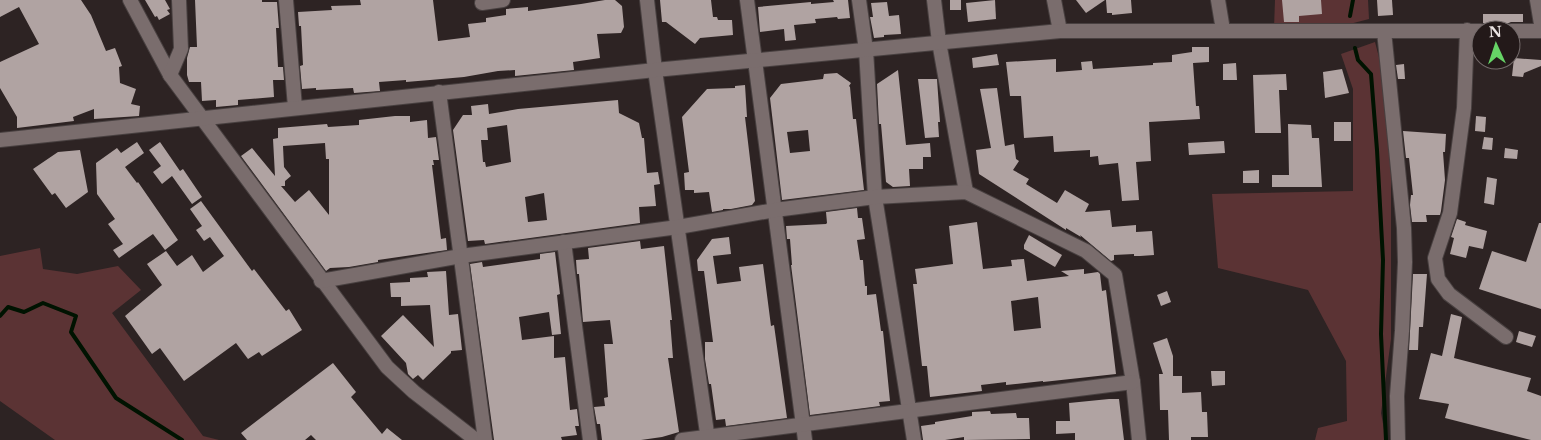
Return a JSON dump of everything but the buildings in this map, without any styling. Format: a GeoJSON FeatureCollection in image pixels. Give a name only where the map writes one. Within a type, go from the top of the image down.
{"type":"FeatureCollection","features":[{"type":"Feature","properties":{"kind":"street"},"geometry":{"type":"LineString","coordinates":[[130,0],[170,75],[387,367],[414,392],[476,440]]}},
{"type":"Feature","properties":{"kind":"street"},"geometry":{"type":"LineString","coordinates":[[170,75],[181,49],[179,0]]}},
{"type":"Feature","properties":{"kind":"street"},"geometry":{"type":"LineString","coordinates":[[286,0],[294,107]]}},
{"type":"Feature","properties":{"kind":"street"},"geometry":{"type":"LineString","coordinates":[[482,3],[503,0]]}},
{"type":"Feature","properties":{"kind":"street"},"geometry":{"type":"LineString","coordinates":[[647,0],[655,70],[708,438]]}},
{"type":"Feature","properties":{"kind":"street"},"geometry":{"type":"LineString","coordinates":[[747,0],[805,440]]}},
{"type":"Feature","properties":{"kind":"street"},"geometry":{"type":"LineString","coordinates":[[858,0],[866,50],[875,197],[914,440]]}},
{"type":"Feature","properties":{"kind":"street"},"geometry":{"type":"LineString","coordinates":[[934,0],[939,42],[966,192]]}},
{"type":"Feature","properties":{"kind":"street"},"geometry":{"type":"LineString","coordinates":[[1054,0],[1060,31]]}},
{"type":"Feature","properties":{"kind":"street"},"geometry":{"type":"LineString","coordinates":[[1218,0],[1223,30]]}},
{"type":"Feature","properties":{"kind":"street"},"geometry":{"type":"LineString","coordinates":[[1537,0],[1541,24]]}},
{"type":"Feature","properties":{"kind":"street"},"geometry":{"type":"LineString","coordinates":[[0,140],[439,92],[1060,31],[1471,30]]}},
{"type":"Feature","properties":{"kind":"street"},"geometry":{"type":"LineString","coordinates":[[1384,31],[1404,228],[1405,262],[1397,396],[1398,440]]}},
{"type":"Feature","properties":{"kind":"street"},"geometry":{"type":"LineString","coordinates":[[1521,31],[1541,31]]}},
{"type":"Feature","properties":{"kind":"street"},"geometry":{"type":"LineString","coordinates":[[1471,53],[1450,213],[1434,258],[1438,279],[1449,294],[1506,337]]}},
{"type":"Feature","properties":{"kind":"street"},"geometry":{"type":"LineString","coordinates":[[439,92],[485,440]]}},
{"type":"Feature","properties":{"kind":"street"},"geometry":{"type":"LineString","coordinates":[[321,280],[460,256],[678,227],[775,210],[875,197],[966,192],[1086,252],[1115,275],[1133,382],[1139,440]]}},
{"type":"Feature","properties":{"kind":"street"},"geometry":{"type":"LineString","coordinates":[[564,242],[590,440]]}},
{"type":"Feature","properties":{"kind":"street"},"geometry":{"type":"LineString","coordinates":[[682,440],[1133,382]]}},
{"type":"Feature","properties":{"kind":"shaded area"},"geometry":{"type":"Polygon","coordinates":[[[1275,0],[1368,0],[1369,19],[1338,27],[1274,28],[1275,0]]]}},
{"type":"Feature","properties":{"kind":"shaded area"},"geometry":{"type":"Polygon","coordinates":[[[1375,42],[1382,69],[1391,153],[1391,339],[1381,413],[1386,440],[1315,440],[1318,428],[1347,421],[1346,361],[1308,290],[1218,268],[1212,194],[1353,191],[1353,89],[1341,54],[1375,42]]]}},
{"type":"Feature","properties":{"kind":"shaded area"},"geometry":{"type":"Polygon","coordinates":[[[40,248],[43,269],[77,274],[118,266],[141,290],[112,313],[203,436],[219,440],[55,440],[0,401],[0,256],[40,248]]]}},
{"type":"Feature","properties":{"kind":"waterway"},"geometry":{"type":"LineString","coordinates":[[1350,16],[1353,0]]}},
{"type":"Feature","properties":{"kind":"waterway"},"geometry":{"type":"LineString","coordinates":[[1355,48],[1358,60],[1371,74],[1383,260],[1381,334],[1386,440]]}},
{"type":"Feature","properties":{"kind":"waterway"},"geometry":{"type":"LineString","coordinates":[[0,316],[8,307],[24,312],[43,303],[76,316],[71,332],[116,398],[182,440]]}}]}
